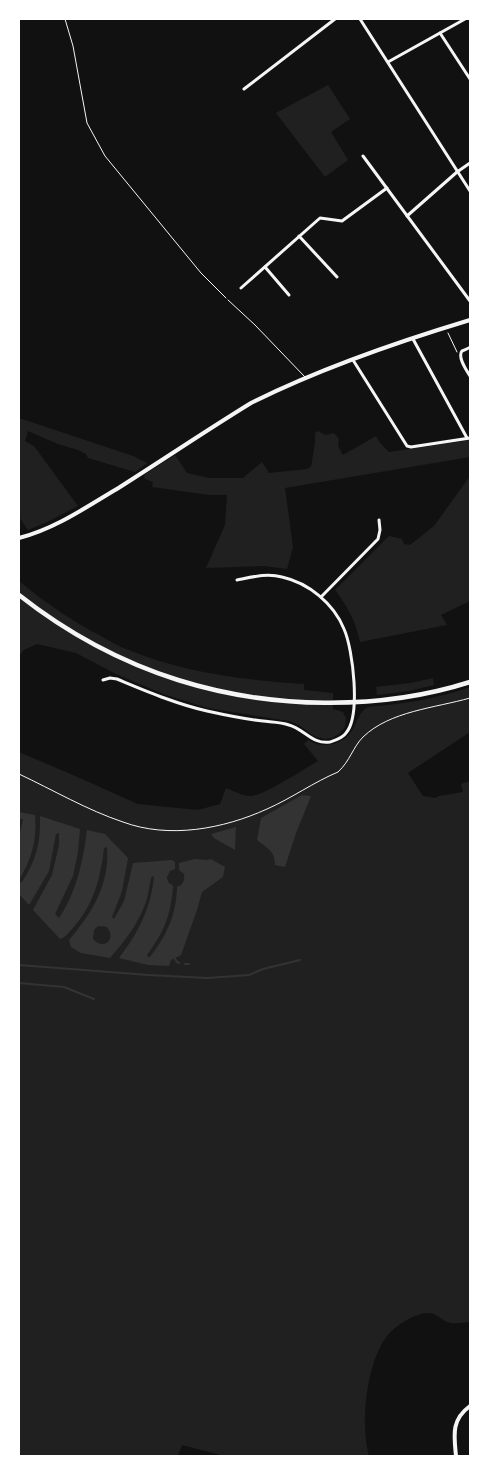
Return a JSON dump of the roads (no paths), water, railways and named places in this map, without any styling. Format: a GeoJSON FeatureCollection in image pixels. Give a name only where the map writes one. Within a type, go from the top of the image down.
{"type":"FeatureCollection","features":[{"type":"Feature","properties":{"kind":"main road"},"geometry":{"type":"LineString","coordinates":[[19,595],[67,629],[135,664],[179,681],[232,694],[296,701],[354,702],[420,694],[470,682]]}},
{"type":"Feature","properties":{"kind":"street"},"geometry":{"type":"LineString","coordinates":[[244,89],[335,19]]}},
{"type":"Feature","properties":{"kind":"street"},"geometry":{"type":"LineString","coordinates":[[360,19],[470,191]]}},
{"type":"Feature","properties":{"kind":"street"},"geometry":{"type":"LineString","coordinates":[[388,62],[465,19]]}},
{"type":"Feature","properties":{"kind":"street"},"geometry":{"type":"LineString","coordinates":[[440,33],[470,79]]}},
{"type":"Feature","properties":{"kind":"street"},"geometry":{"type":"LineString","coordinates":[[363,156],[470,301]]}},
{"type":"Feature","properties":{"kind":"street"},"geometry":{"type":"LineString","coordinates":[[407,216],[470,163]]}},
{"type":"Feature","properties":{"kind":"street"},"geometry":{"type":"LineString","coordinates":[[241,288],[320,218],[342,220],[387,188]]}},
{"type":"Feature","properties":{"kind":"street"},"geometry":{"type":"LineString","coordinates":[[299,236],[337,277]]}},
{"type":"Feature","properties":{"kind":"street"},"geometry":{"type":"LineString","coordinates":[[265,267],[289,295]]}},
{"type":"Feature","properties":{"kind":"street"},"geometry":{"type":"LineString","coordinates":[[19,538],[32,535],[97,501],[251,403],[306,378],[353,360],[412,338],[470,320]]}},
{"type":"Feature","properties":{"kind":"street"},"geometry":{"type":"LineString","coordinates":[[353,360],[407,446],[411,447],[469,438],[412,338]]}},
{"type":"Feature","properties":{"kind":"street"},"geometry":{"type":"LineString","coordinates":[[470,347],[460,354],[460,358],[470,376]]}},
{"type":"Feature","properties":{"kind":"street"},"geometry":{"type":"LineString","coordinates":[[321,598],[378,540],[379,520]]}},
{"type":"Feature","properties":{"kind":"street"},"geometry":{"type":"LineString","coordinates":[[103,680],[117,679],[162,698],[207,711],[289,725],[309,738],[323,742],[331,742],[341,738],[347,732],[354,713],[354,685],[344,629],[330,606],[308,587],[282,577],[265,575],[237,580]]}},
{"type":"Feature","properties":{"kind":"street"},"geometry":{"type":"LineString","coordinates":[[456,1456],[454,1430],[459,1417],[470,1406]]}},
{"type":"Feature","properties":{"kind":"lane"},"geometry":{"type":"LineString","coordinates":[[228,300],[306,378]]}},
{"type":"Feature","properties":{"kind":"waterway"},"geometry":{"type":"LineString","coordinates":[[174,957],[179,963]]}},
{"type":"Feature","properties":{"kind":"waterway"},"geometry":{"type":"LineString","coordinates":[[19,965],[207,978],[249,975],[263,969],[300,960]]}},
{"type":"Feature","properties":{"kind":"waterway"},"geometry":{"type":"LineString","coordinates":[[19,983],[64,987],[94,999]]}}]}
